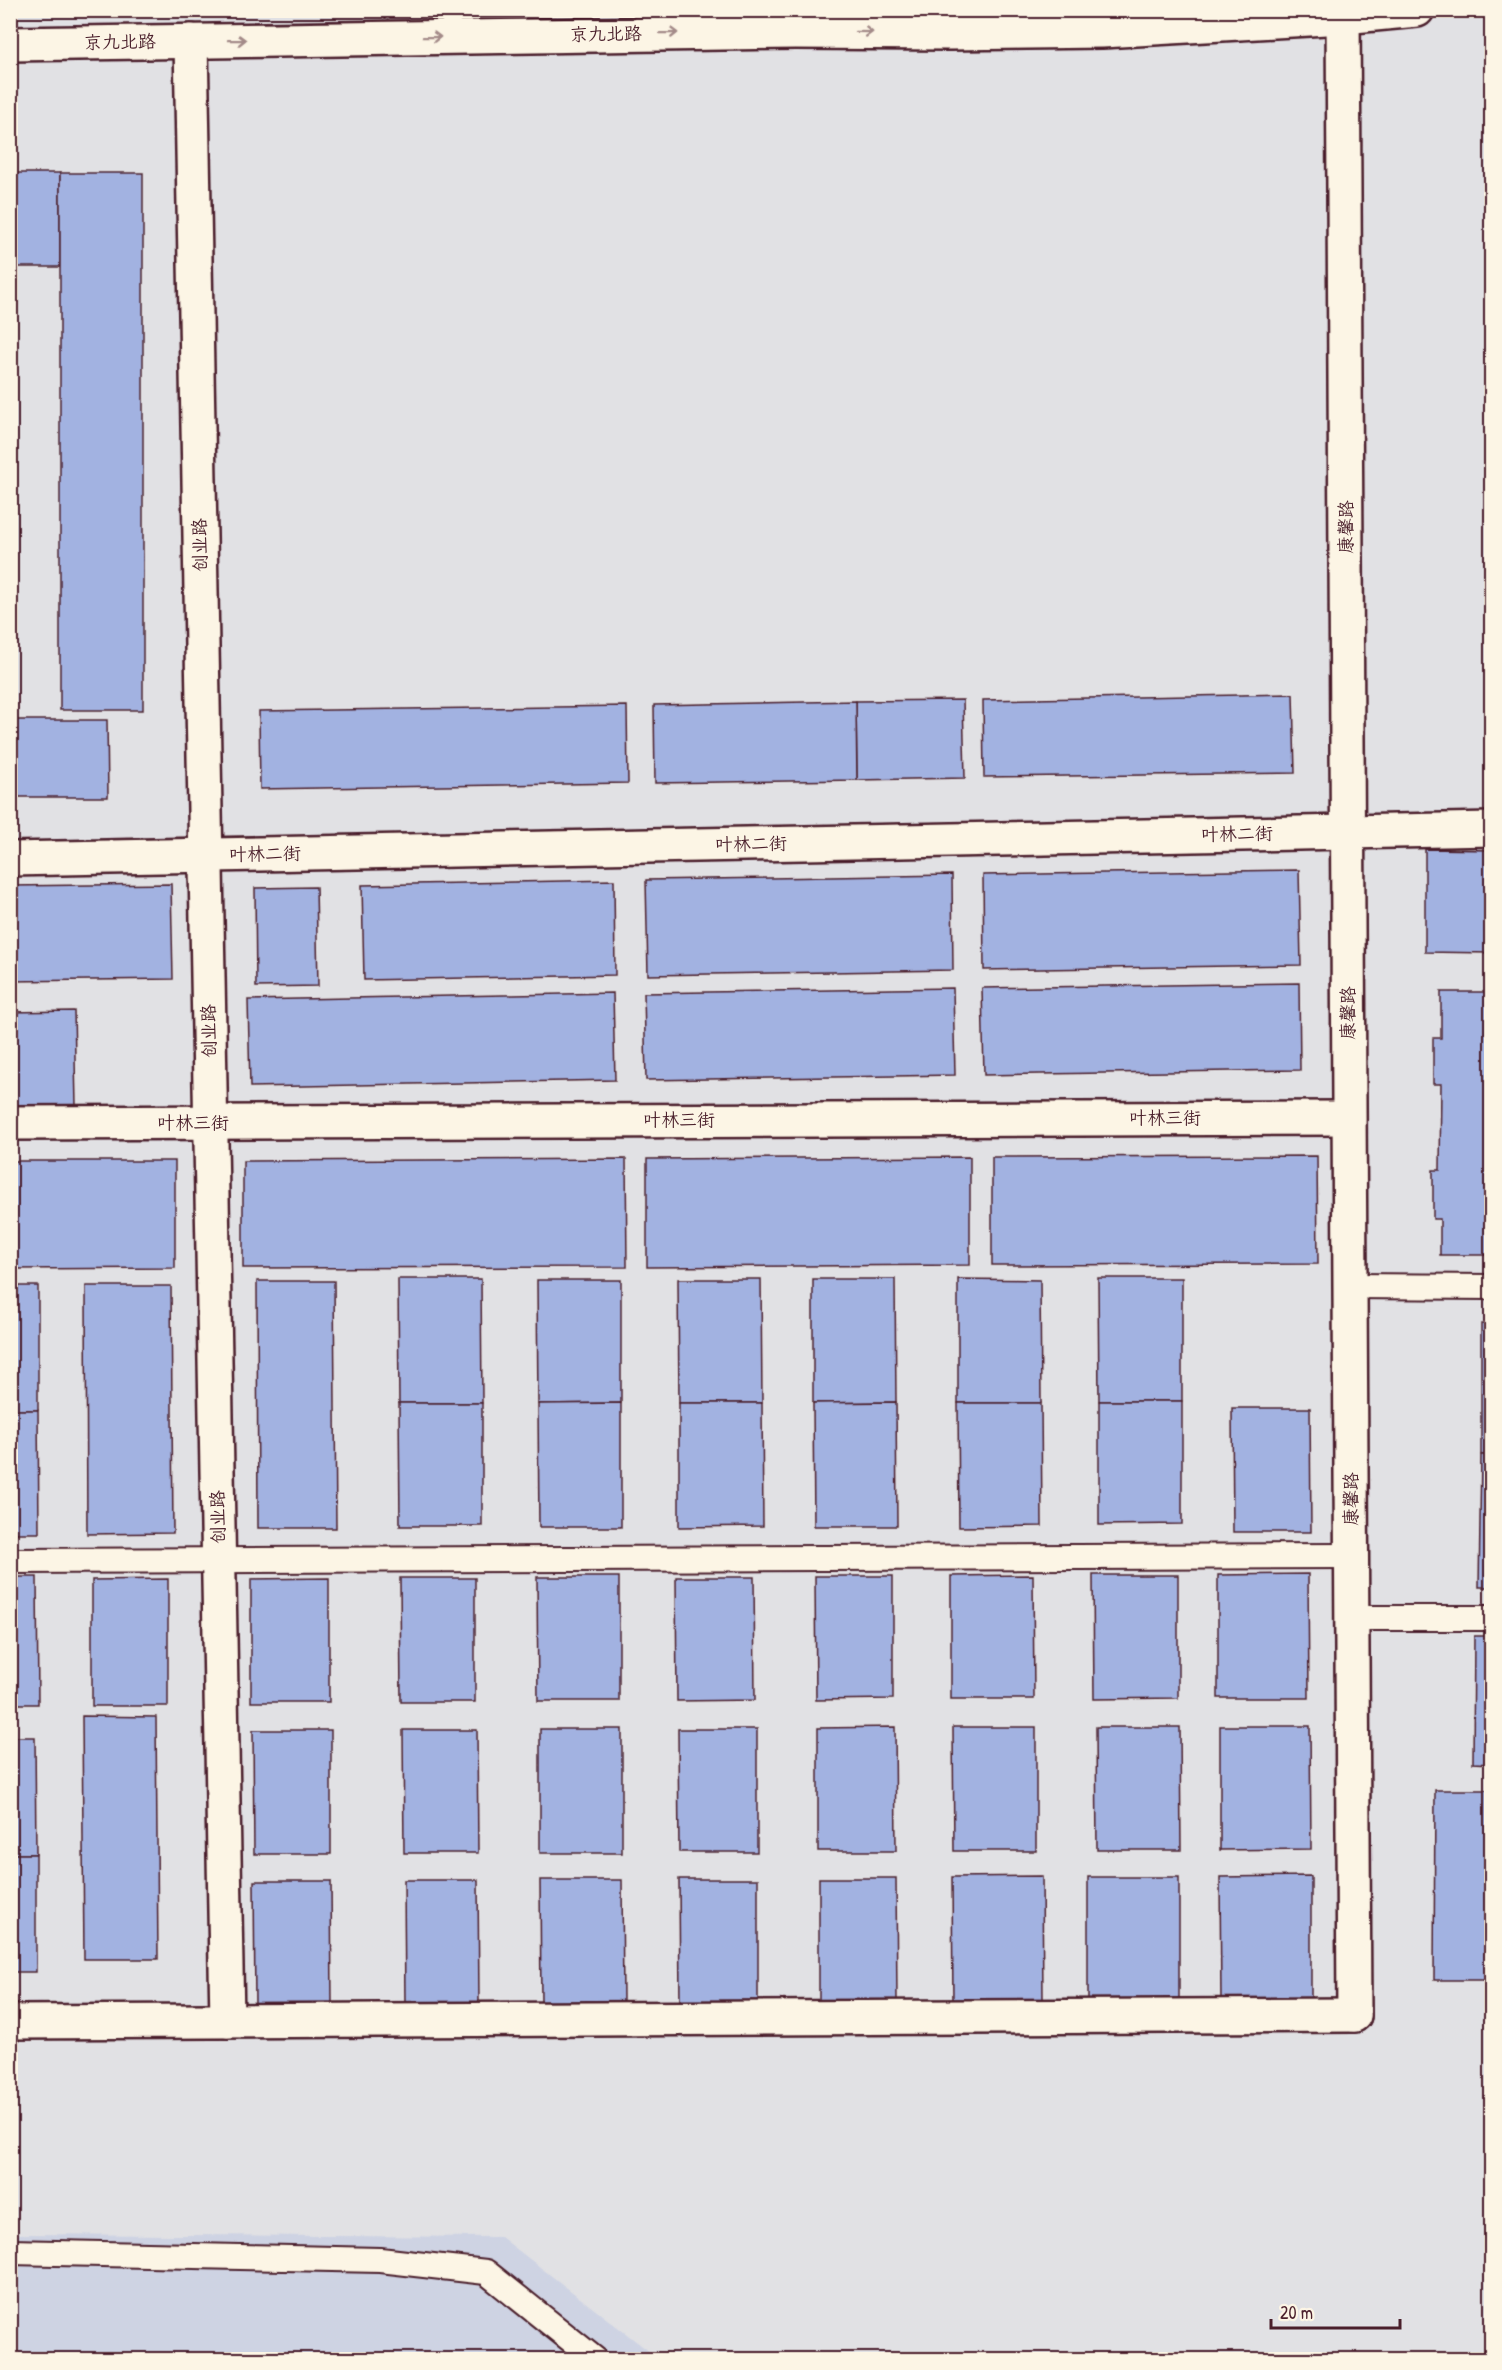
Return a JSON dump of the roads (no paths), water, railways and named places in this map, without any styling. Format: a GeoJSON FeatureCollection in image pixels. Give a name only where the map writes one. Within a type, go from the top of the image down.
{"type":"FeatureCollection","features":[{"type":"Feature","properties":{"kind":"street","name":"京九北路"},"geometry":{"type":"LineString","coordinates":[[10,44],[795,32],[1102,31],[1417,10]]}},
{"type":"Feature","properties":{"kind":"street","name":"康馨路"},"geometry":{"type":"LineString","coordinates":[[227,2021],[1354,2015],[1343,14]]}},
{"type":"Feature","properties":{"kind":"street","name":"创业路"},"geometry":{"type":"LineString","coordinates":[[191,41],[227,2021]]}},
{"type":"Feature","properties":{"kind":"street","name":"叶林二街"},"geometry":{"type":"LineString","coordinates":[[10,859],[1491,829]]}},
{"type":"Feature","properties":{"kind":"street","name":"叶林三街"},"geometry":{"type":"LineString","coordinates":[[10,1123],[1348,1118]]}},
{"type":"Feature","properties":{"kind":"street"},"geometry":{"type":"LineString","coordinates":[[10,2022],[227,2021]]}},
{"type":"Feature","properties":{"kind":"lane"},"geometry":{"type":"LineString","coordinates":[[1350,1286],[1491,1287]]}},
{"type":"Feature","properties":{"kind":"lane"},"geometry":{"type":"LineString","coordinates":[[10,1561],[1352,1556]]}},
{"type":"Feature","properties":{"kind":"lane"},"geometry":{"type":"LineString","coordinates":[[1352,1618],[1491,1618]]}},
{"type":"Feature","properties":{"kind":"lane"},"geometry":{"type":"LineString","coordinates":[[10,2252],[381,2260],[486,2272],[596,2360]]}}]}
